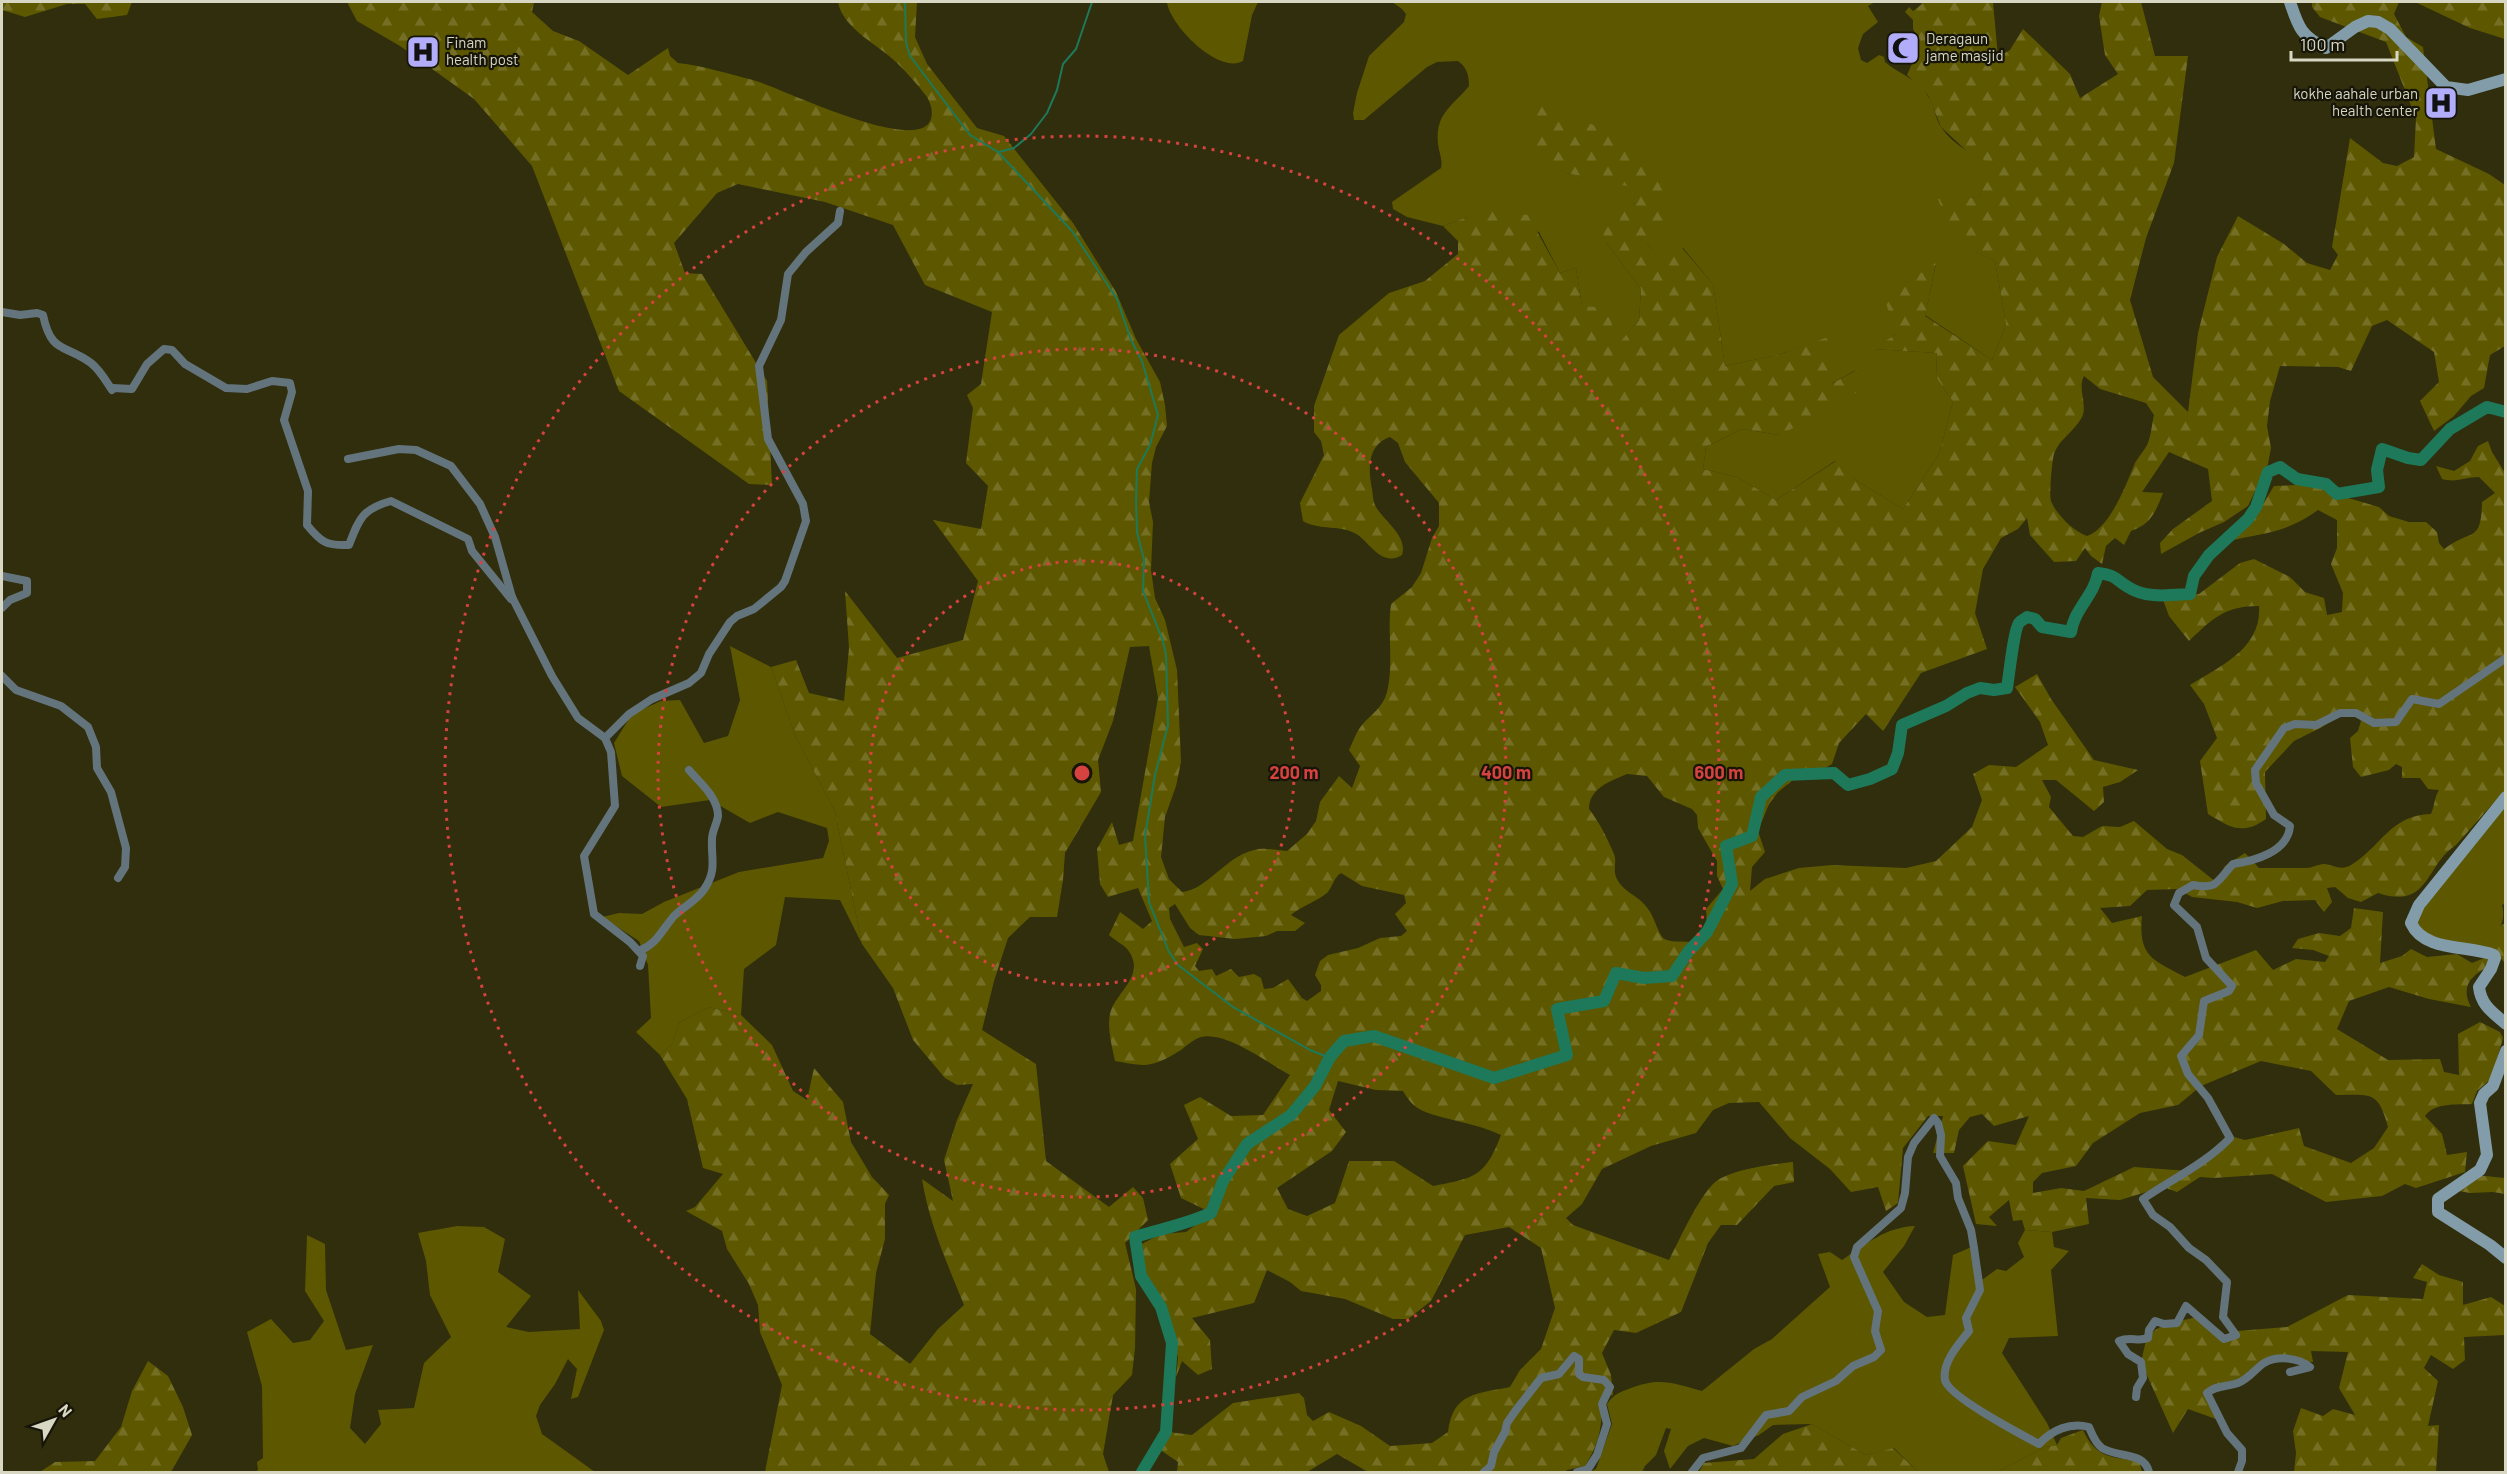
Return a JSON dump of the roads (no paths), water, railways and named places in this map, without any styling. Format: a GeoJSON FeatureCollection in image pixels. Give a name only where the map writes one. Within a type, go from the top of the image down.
{"type":"FeatureCollection","features":[{"type":"Feature","properties":{"kind":"main road"},"geometry":{"type":"LineString","coordinates":[[2290,2],[2299,28],[2311,41],[2326,48],[2355,27],[2368,21],[2378,22],[2390,29],[2446,87],[2468,90],[2505,79]]}},
{"type":"Feature","properties":{"kind":"main road"},"geometry":{"type":"LineString","coordinates":[[2505,797],[2419,905],[2411,923],[2415,933],[2426,940],[2494,955],[2491,969],[2479,987],[2480,997],[2486,1007],[2505,1024]]}},
{"type":"Feature","properties":{"kind":"main road"},"geometry":{"type":"LineString","coordinates":[[2505,1051],[2493,1086],[2484,1094],[2480,1103],[2487,1155],[2480,1170],[2438,1199],[2438,1212],[2490,1245],[2505,1258]]}},
{"type":"Feature","properties":{"kind":"street"},"geometry":{"type":"LineString","coordinates":[[605,738],[629,714],[652,699],[689,683],[701,673],[712,647],[730,622],[737,616],[754,609],[781,587],[784,581],[806,521],[806,512],[791,478],[774,455],[768,440],[759,366],[782,320],[788,274],[806,252],[838,223],[840,210]]}},
{"type":"Feature","properties":{"kind":"street"},"geometry":{"type":"LineString","coordinates":[[2,312],[43,315],[48,336],[71,354],[90,363],[100,372],[112,390],[132,389],[147,364],[164,349],[172,350],[186,364],[226,388],[247,389],[272,381],[290,383],[292,392],[284,420],[308,491],[307,525],[320,541],[349,545],[360,518],[375,506],[390,501],[468,539],[472,551],[511,599],[512,597]]}},
{"type":"Feature","properties":{"kind":"street"},"geometry":{"type":"LineString","coordinates":[[348,459],[399,450],[416,450],[451,466],[480,504],[495,537],[512,597],[569,707],[578,718],[605,738],[613,763],[615,806],[584,856],[594,914],[639,951],[643,956],[640,966]]}},
{"type":"Feature","properties":{"kind":"street"},"geometry":{"type":"LineString","coordinates":[[2,576],[27,580],[27,593],[10,600],[2,608]]}},
{"type":"Feature","properties":{"kind":"street"},"geometry":{"type":"LineString","coordinates":[[2136,1397],[2137,1388],[2143,1378],[2140,1362],[2128,1354],[2119,1341],[2127,1338],[2142,1340],[2148,1338],[2149,1330],[2155,1321],[2164,1324],[2177,1323],[2186,1306],[2224,1339],[2235,1335],[2223,1317],[2227,1282],[2206,1260],[2189,1248],[2170,1227],[2153,1215],[2143,1199],[2172,1179],[2189,1171],[2230,1138],[2208,1098],[2188,1074],[2181,1056],[2199,1035],[2204,1000],[2229,991],[2232,986],[2206,958],[2197,927],[2174,905],[2179,893],[2193,885],[2209,888],[2215,885],[2233,864],[2247,862],[2279,847],[2290,832],[2290,826],[2274,815],[2256,783],[2256,770],[2284,728],[2295,724],[2316,725],[2340,713],[2356,713],[2374,723],[2396,722],[2412,699],[2439,704],[2505,658]]}},
{"type":"Feature","properties":{"kind":"street"},"geometry":{"type":"LineString","coordinates":[[2,676],[16,690],[61,706],[88,726],[96,747],[97,768],[111,792],[126,848],[124,867],[118,878]]}},
{"type":"Feature","properties":{"kind":"street"},"geometry":{"type":"LineString","coordinates":[[639,951],[654,944],[666,925],[700,895],[714,868],[711,837],[718,816],[710,793],[689,770]]}},
{"type":"Feature","properties":{"kind":"street"},"geometry":{"type":"LineString","coordinates":[[1692,1473],[1702,1458],[1741,1448],[1751,1438],[1766,1415],[1789,1412],[1802,1397],[1836,1381],[1852,1366],[1874,1357],[1881,1350],[1875,1331],[1878,1311],[1854,1257],[1857,1247],[1901,1208],[1905,1193],[1908,1157],[1914,1143],[1934,1118],[1938,1122],[1941,1135],[1940,1156],[1956,1183],[1958,1198],[1971,1230],[1980,1290],[1966,1318],[1969,1331],[1946,1366],[1945,1380],[1948,1388],[1962,1400],[2039,1444],[2065,1426],[2081,1425],[2089,1428],[2099,1446],[2111,1452],[2137,1457],[2147,1466],[2149,1473]]}},
{"type":"Feature","properties":{"kind":"street"},"geometry":{"type":"LineString","coordinates":[[1484,1473],[1491,1466],[1494,1452],[1506,1432],[1507,1423],[1516,1410],[1541,1378],[1559,1374],[1574,1356],[1579,1359],[1579,1374],[1583,1377],[1604,1380],[1610,1387],[1602,1404],[1606,1424],[1597,1455],[1588,1469],[1577,1473]]}},
{"type":"Feature","properties":{"kind":"street"},"geometry":{"type":"LineString","coordinates":[[2238,1473],[2242,1461],[2242,1450],[2227,1432],[2207,1393],[2212,1388],[2237,1384],[2256,1372],[2262,1364],[2271,1360],[2289,1359],[2304,1362],[2310,1367],[2290,1372]]}},
{"type":"Feature","properties":{"kind":"waterway"},"geometry":{"type":"LineString","coordinates":[[905,2],[906,43],[910,56],[970,135],[998,152],[1072,231],[1117,299],[1131,340],[1142,361],[1158,415],[1150,445],[1137,469],[1136,500],[1137,532],[1144,560],[1143,591],[1163,641],[1166,655],[1168,725],[1155,775],[1145,836],[1149,902],[1169,952],[1178,965],[1233,1007],[1310,1050],[1330,1058]]}},
{"type":"Feature","properties":{"kind":"waterway"},"geometry":{"type":"LineString","coordinates":[[999,152],[1014,148],[1031,134],[1047,113],[1057,90],[1063,64],[1076,49],[1092,2]]}},
{"type":"Feature","properties":{"kind":"waterway"},"geometry":{"type":"LineString","coordinates":[[1142,1472],[1166,1432],[1172,1343],[1161,1307],[1141,1276],[1135,1237],[1211,1213],[1223,1181],[1247,1144],[1291,1115],[1315,1086],[1330,1057],[1344,1041],[1374,1036],[1494,1078],[1567,1055],[1557,1009],[1604,1001],[1616,973],[1644,978],[1672,976],[1688,952],[1707,932],[1732,884],[1726,846],[1752,836],[1761,797],[1785,775],[1834,773],[1848,785],[1870,779],[1892,769],[1898,753],[1902,725],[1980,688],[1994,690],[2007,688],[2019,623],[2027,617],[2035,619],[2042,627],[2071,632],[2076,616],[2093,589],[2098,573],[2112,576],[2142,593],[2190,594],[2194,576],[2209,555],[2248,519],[2256,507],[2268,472],[2280,467],[2297,479],[2326,484],[2337,494],[2379,487],[2377,470],[2382,449],[2421,460],[2450,429],[2487,407],[2506,412]]}},
{"type":"Feature","properties":{"kind":"place","name":"Deragaun jame masjid"},"geometry":{"type":"Point","coordinates":[1903,48]}},
{"type":"Feature","properties":{"kind":"place","name":"Finam health post"},"geometry":{"type":"Point","coordinates":[423,52]}},
{"type":"Feature","properties":{"kind":"place","name":"kokhe aahale urban health center"},"geometry":{"type":"Point","coordinates":[2441,103]}}]}
